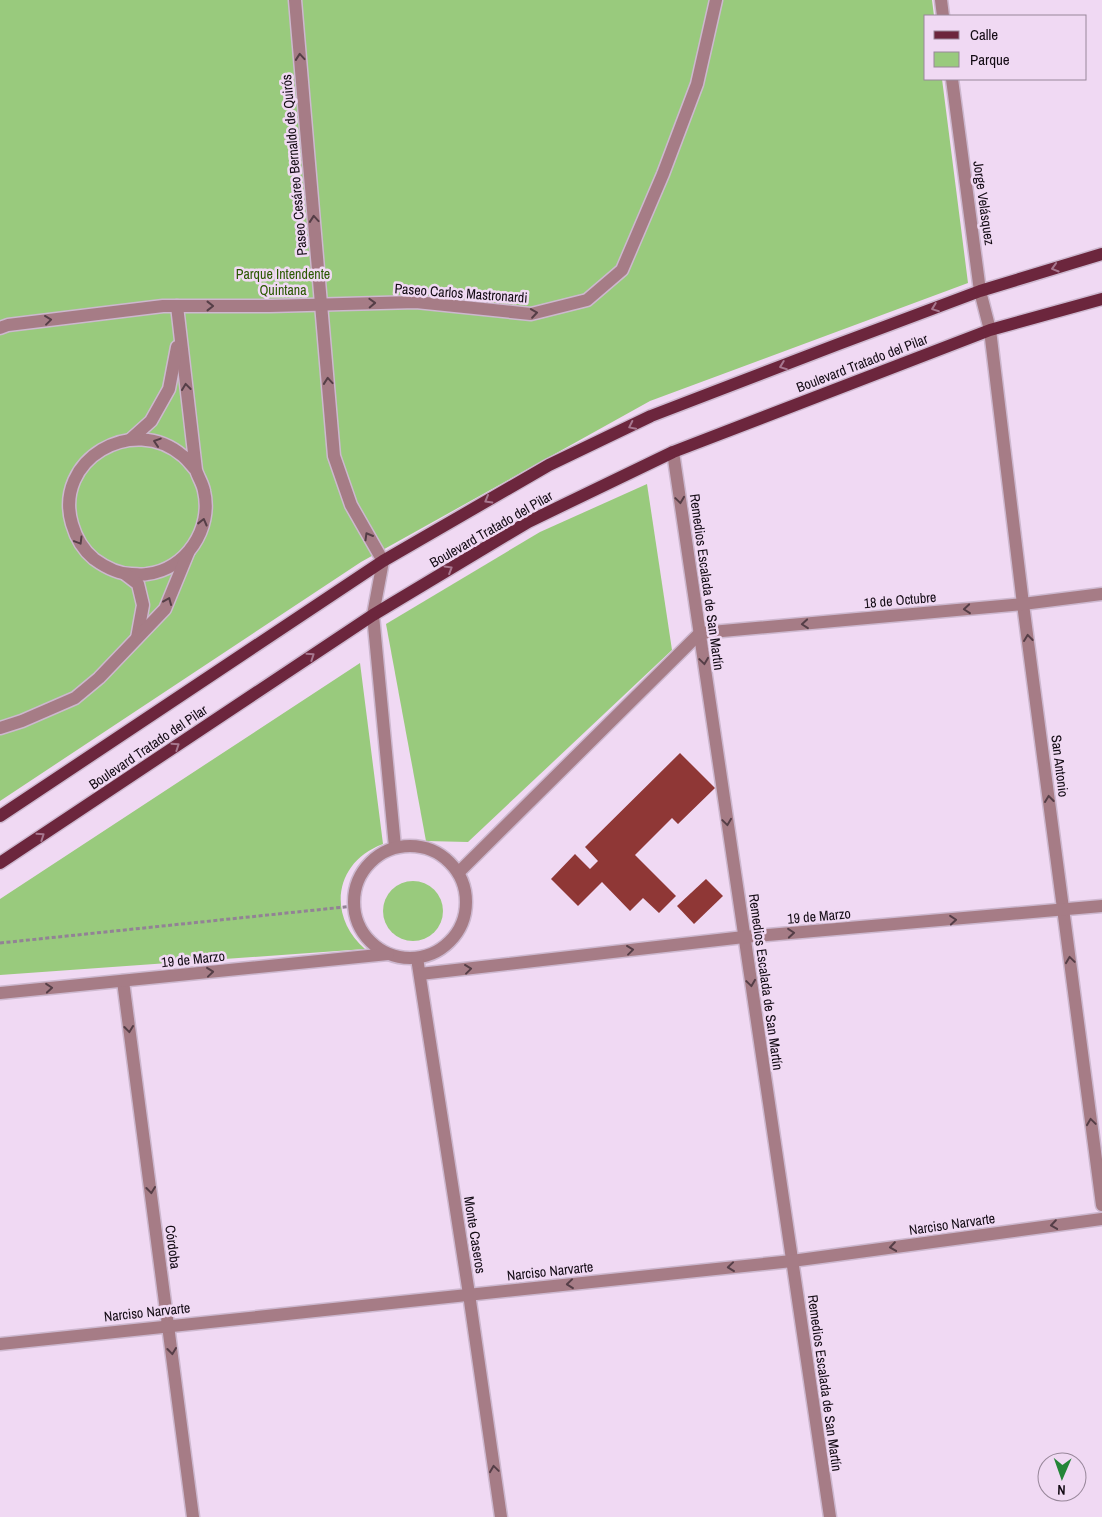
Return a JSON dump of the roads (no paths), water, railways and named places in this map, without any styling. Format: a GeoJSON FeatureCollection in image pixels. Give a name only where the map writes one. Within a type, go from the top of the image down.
{"type":"FeatureCollection","features":[{"type":"Feature","properties":{"kind":"main road","name":"Boulevard Tratado del Pilar"},"geometry":{"type":"LineString","coordinates":[[0,816],[383,560],[549,465],[651,416],[980,291],[1102,254]]}},
{"type":"Feature","properties":{"kind":"main road","name":"Boulevard Tratado del Pilar"},"geometry":{"type":"LineString","coordinates":[[0,863],[373,615],[528,522],[673,452],[990,330],[1102,299]]}},
{"type":"Feature","properties":{"kind":"street","name":"Paseo Cesáreo Bernaldo de Quirós"},"geometry":{"type":"LineString","coordinates":[[295,0],[334,456],[351,505],[383,560]]}},
{"type":"Feature","properties":{"kind":"street","name":"Paseo Carlos Mastronardi"},"geometry":{"type":"LineString","coordinates":[[0,328],[8,325],[143,308],[177,306],[416,302],[531,314],[587,300],[622,270],[656,192],[697,84],[716,0]]}},
{"type":"Feature","properties":{"kind":"street"},"geometry":{"type":"LineString","coordinates":[[941,0],[943,15]]}},
{"type":"Feature","properties":{"kind":"street","name":"Jorge Velásquez"},"geometry":{"type":"LineString","coordinates":[[952,80],[980,291],[990,330]]}},
{"type":"Feature","properties":{"kind":"street"},"geometry":{"type":"LineString","coordinates":[[0,728],[22,721],[75,698],[99,678],[165,609],[188,553],[200,535],[206,513],[204,491],[196,470],[177,306]]}},
{"type":"Feature","properties":{"kind":"street","name":"San Antonio"},"geometry":{"type":"LineString","coordinates":[[990,330],[1102,1205]]}},
{"type":"Feature","properties":{"kind":"street"},"geometry":{"type":"LineString","coordinates":[[131,439],[151,421],[169,389],[180,334]]}},
{"type":"Feature","properties":{"kind":"street"},"geometry":{"type":"LineString","coordinates":[[137,638],[143,605],[138,584],[125,574],[105,566],[87,553],[75,535],[69,515],[70,493],[78,473],[92,456],[110,444],[131,439],[150,440],[168,446],[183,456],[196,470]]}},
{"type":"Feature","properties":{"kind":"street","name":"Remedios Escalada de San Martín"},"geometry":{"type":"LineString","coordinates":[[673,452],[830,1517]]}},
{"type":"Feature","properties":{"kind":"street"},"geometry":{"type":"LineString","coordinates":[[125,574],[148,574],[170,567],[188,553]]}},
{"type":"Feature","properties":{"kind":"street"},"geometry":{"type":"LineString","coordinates":[[383,560],[373,615],[395,847]]}},
{"type":"Feature","properties":{"kind":"street","name":"18 de Octubre"},"geometry":{"type":"LineString","coordinates":[[700,633],[1024,604],[1102,594]]}},
{"type":"Feature","properties":{"kind":"street"},"geometry":{"type":"LineString","coordinates":[[459,872],[700,633]]}},
{"type":"Feature","properties":{"kind":"street"},"geometry":{"type":"LineString","coordinates":[[395,847],[428,848],[445,857],[459,872],[466,890],[467,908],[461,927],[450,942],[435,953],[417,958],[402,958],[388,954],[372,943],[360,928],[354,906],[354,891],[362,873],[369,863],[378,856],[395,847]]}},
{"type":"Feature","properties":{"kind":"street","name":"19 de Marzo"},"geometry":{"type":"LineString","coordinates":[[420,974],[744,937],[1102,906]]}},
{"type":"Feature","properties":{"kind":"street","name":"19 de Marzo"},"geometry":{"type":"LineString","coordinates":[[0,992],[388,954]]}},
{"type":"Feature","properties":{"kind":"street","name":"Monte Caseros"},"geometry":{"type":"LineString","coordinates":[[417,958],[469,1294],[500,1517]]}},
{"type":"Feature","properties":{"kind":"street","name":"Córdoba"},"geometry":{"type":"LineString","coordinates":[[123,981],[193,1517]]}},
{"type":"Feature","properties":{"kind":"street","name":"Narciso Narvarte"},"geometry":{"type":"LineString","coordinates":[[0,1344],[792,1261],[1102,1219]]}},
{"type":"Feature","properties":{"kind":"park label","name":"Parque Intendente Quintana"},"geometry":{"type":"Point","coordinates":[283,282]}}]}
